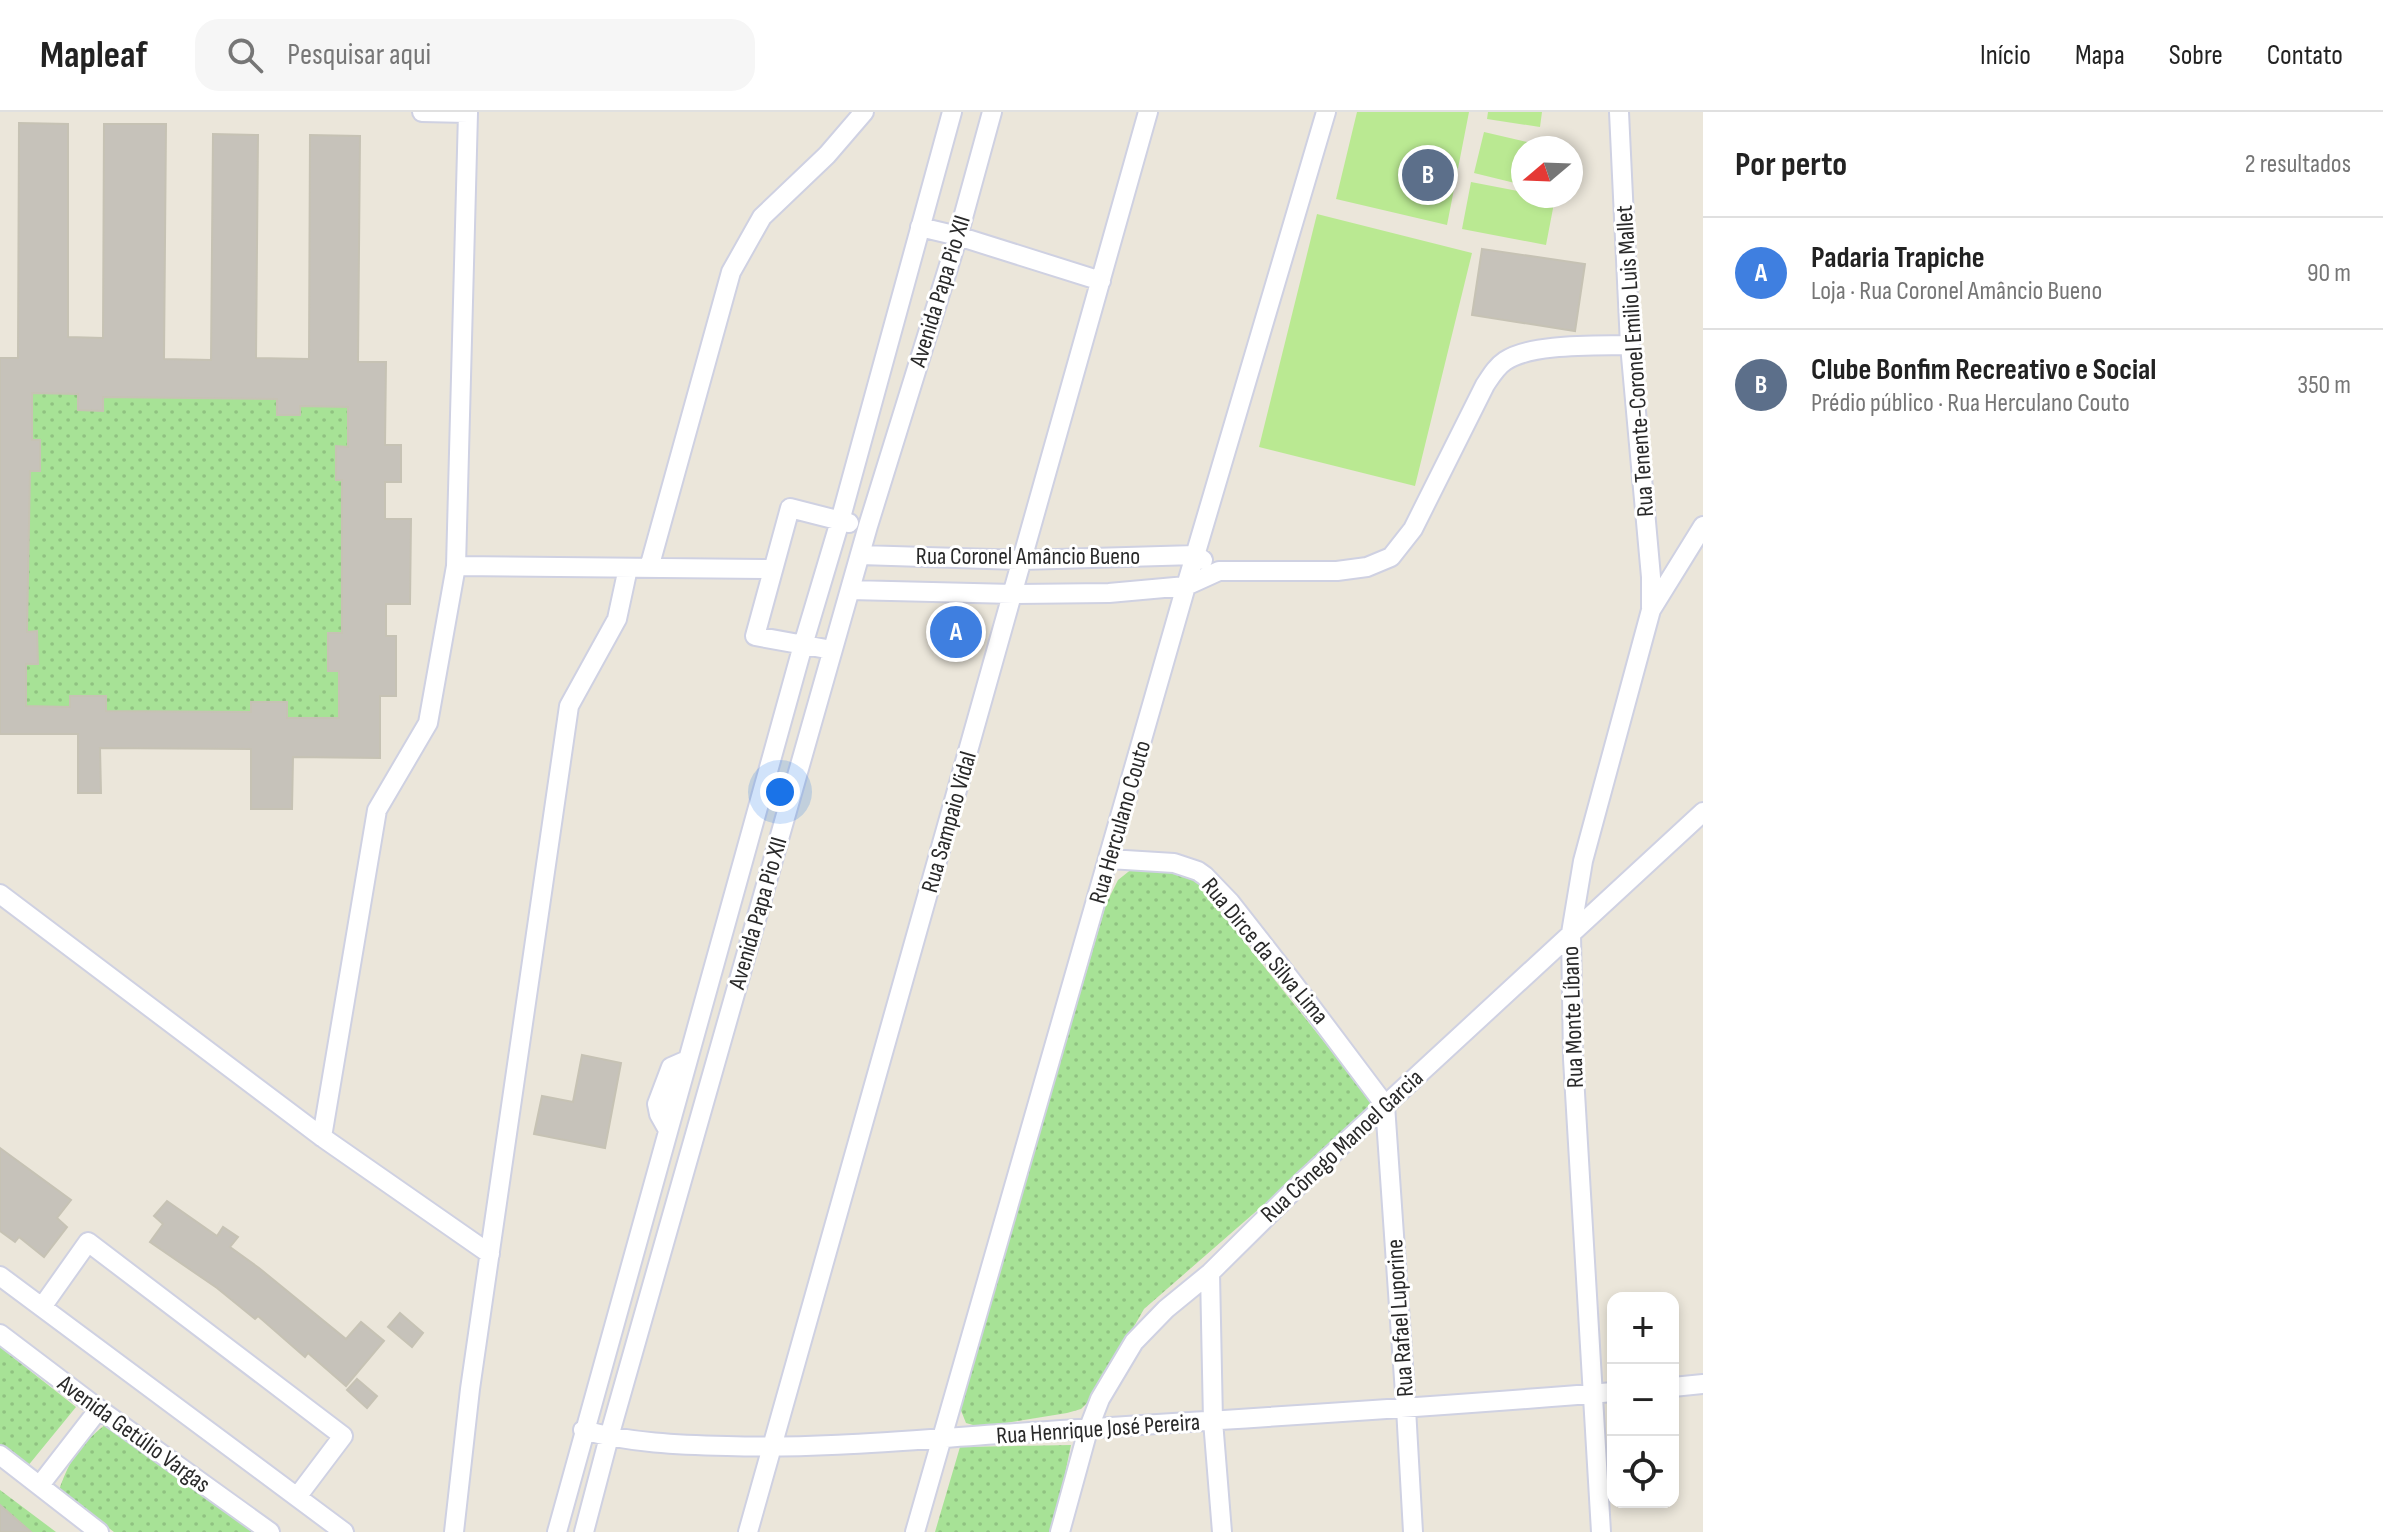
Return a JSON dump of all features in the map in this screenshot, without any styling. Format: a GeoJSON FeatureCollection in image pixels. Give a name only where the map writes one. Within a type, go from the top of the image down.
{"type":"FeatureCollection","features":[{"type":"Feature","properties":{"kind":"street"},"geometry":{"type":"LineString","coordinates":[[322,1137],[377,810],[428,723],[456,566],[468,113],[422,112]]}},
{"type":"Feature","properties":{"kind":"street"},"geometry":{"type":"LineString","coordinates":[[649,568],[731,272],[762,217],[827,155],[864,112]]}},
{"type":"Feature","properties":{"kind":"street","name":"Avenida Papa Pio XII"},"geometry":{"type":"LineString","coordinates":[[557,1532],[952,112]]}},
{"type":"Feature","properties":{"kind":"street","name":"Avenida Papa Pio XII"},"geometry":{"type":"LineString","coordinates":[[584,1532],[832,650],[958,236],[992,112]]}},
{"type":"Feature","properties":{"kind":"street","name":"Rua Sampaio Vidal"},"geometry":{"type":"LineString","coordinates":[[748,1532],[1148,112]]}},
{"type":"Feature","properties":{"kind":"street","name":"Rua Herculano Couto"},"geometry":{"type":"LineString","coordinates":[[915,1532],[1186,586],[1326,112]]}},
{"type":"Feature","properties":{"kind":"street","name":"Rua Tenente-Coronel Emilio Luis Mallet"},"geometry":{"type":"LineString","coordinates":[[1619,112],[1630,345],[1651,577],[1651,610]]}},
{"type":"Feature","properties":{"kind":"street"},"geometry":{"type":"LineString","coordinates":[[920,227],[1101,281]]}},
{"type":"Feature","properties":{"kind":"street"},"geometry":{"type":"LineString","coordinates":[[1196,555],[1219,571],[1337,571],[1367,567],[1391,557],[1413,529],[1495,370],[1507,360],[1535,350],[1630,345]]}},
{"type":"Feature","properties":{"kind":"street"},"geometry":{"type":"LineString","coordinates":[[832,650],[755,636],[772,569],[790,508],[868,526]]}},
{"type":"Feature","properties":{"kind":"street","name":"Rua Monte Líbano"},"geometry":{"type":"LineString","coordinates":[[1601,1532],[1573,1059],[1571,933],[1583,861],[1651,610],[1703,526]]}},
{"type":"Feature","properties":{"kind":"street","name":"Rua Coronel Amâncio Bueno"},"geometry":{"type":"LineString","coordinates":[[860,555],[1022,560],[1196,555]]}},
{"type":"Feature","properties":{"kind":"street"},"geometry":{"type":"LineString","coordinates":[[456,566],[772,569]]}},
{"type":"Feature","properties":{"kind":"street"},"geometry":{"type":"LineString","coordinates":[[454,1532],[470,1389],[569,706],[617,619],[628,568]]}},
{"type":"Feature","properties":{"kind":"street","name":"Rua Coronel Amâncio Bueno"},"geometry":{"type":"LineString","coordinates":[[850,590],[1109,593],[1186,586],[1219,571]]}},
{"type":"Feature","properties":{"kind":"street","name":"Rua Cônego Manoel Garcia"},"geometry":{"type":"LineString","coordinates":[[1060,1532],[1088,1430],[1100,1399],[1134,1342],[1703,812]]}},
{"type":"Feature","properties":{"kind":"street","name":"Rua Dirce da Silva Lima"},"geometry":{"type":"LineString","coordinates":[[1109,859],[1174,863],[1205,876],[1230,902],[1385,1105]]}},
{"type":"Feature","properties":{"kind":"street"},"geometry":{"type":"LineString","coordinates":[[0,894],[322,1137],[490,1254]]}},
{"type":"Feature","properties":{"kind":"street"},"geometry":{"type":"LineString","coordinates":[[731,905],[758,914]]}},
{"type":"Feature","properties":{"kind":"street","name":"Rua Rafael Luporine"},"geometry":{"type":"LineString","coordinates":[[1385,1105],[1413,1532]]}},
{"type":"Feature","properties":{"kind":"street"},"geometry":{"type":"LineString","coordinates":[[652,1186],[678,1194]]}},
{"type":"Feature","properties":{"kind":"street"},"geometry":{"type":"LineString","coordinates":[[42,1307],[88,1242],[343,1436],[297,1497]]}},
{"type":"Feature","properties":{"kind":"street"},"geometry":{"type":"LineString","coordinates":[[1210,1273],[1213,1421],[1222,1532]]}},
{"type":"Feature","properties":{"kind":"street"},"geometry":{"type":"LineString","coordinates":[[0,1276],[344,1532]]}},
{"type":"Feature","properties":{"kind":"street","name":"Avenida Getúlio Vargas"},"geometry":{"type":"LineString","coordinates":[[0,1334],[270,1532]]}},
{"type":"Feature","properties":{"kind":"street"},"geometry":{"type":"LineString","coordinates":[[1679,1386],[1703,1384]]}},
{"type":"Feature","properties":{"kind":"street","name":"Rua Henrique José Pereira"},"geometry":{"type":"LineString","coordinates":[[583,1430],[609,1437],[674,1445],[772,1447],[1088,1430],[1607,1392]]}},
{"type":"Feature","properties":{"kind":"street"},"geometry":{"type":"LineString","coordinates":[[40,1485],[99,1409]]}},
{"type":"Feature","properties":{"kind":"street"},"geometry":{"type":"LineString","coordinates":[[0,1455],[99,1532]]}},
{"type":"Feature","properties":{"kind":"green space"},"geometry":{"type":"Polygon","coordinates":[[[1357,112],[1469,112],[1447,225],[1336,199],[1357,112]]]}},
{"type":"Feature","properties":{"kind":"green space"},"geometry":{"type":"Polygon","coordinates":[[[1488,112],[1542,112],[1540,127],[1487,119],[1488,112]]]}},
{"type":"Feature","properties":{"kind":"green space"},"geometry":{"type":"Polygon","coordinates":[[[1484,132],[1511,138],[1511,182],[1474,173],[1484,132]]]}},
{"type":"Feature","properties":{"kind":"green space"},"geometry":{"type":"Polygon","coordinates":[[[1471,182],[1511,190],[1511,208],[1553,208],[1546,245],[1462,229],[1471,182]]]}},
{"type":"Feature","properties":{"kind":"green space"},"geometry":{"type":"Polygon","coordinates":[[[1317,214],[1472,253],[1415,486],[1259,447],[1317,214]]]}},
{"type":"Feature","properties":{"kind":"green space"},"geometry":{"type":"Polygon","coordinates":[[[32,393],[78,394],[79,410],[103,411],[104,397],[277,399],[278,415],[299,415],[300,406],[348,407],[348,447],[336,447],[336,480],[342,480],[342,633],[328,633],[328,671],[339,671],[339,718],[287,718],[287,702],[251,712],[106,711],[106,697],[70,696],[70,707],[26,706],[26,664],[38,663],[37,632],[27,632],[30,471],[40,471],[40,440],[32,440],[32,393]]]}},
{"type":"Feature","properties":{"kind":"green space"},"geometry":{"type":"Polygon","coordinates":[[[1133,868],[1188,871],[1376,1107],[1144,1309],[1094,1396],[1081,1409],[980,1427],[966,1423],[960,1408],[1106,904],[1118,880],[1133,868]]]}},
{"type":"Feature","properties":{"kind":"green space"},"geometry":{"type":"Polygon","coordinates":[[[0,1347],[76,1407],[27,1467],[0,1446],[0,1347]]]}},
{"type":"Feature","properties":{"kind":"green space"},"geometry":{"type":"Polygon","coordinates":[[[106,1424],[256,1532],[114,1532],[59,1490],[77,1453],[106,1424]]]}},
{"type":"Feature","properties":{"kind":"green space"},"geometry":{"type":"Polygon","coordinates":[[[1071,1445],[1053,1532],[935,1532],[960,1447],[1071,1445]]]}},
{"type":"Feature","properties":{"kind":"green space"},"geometry":{"type":"Polygon","coordinates":[[[0,1490],[56,1532],[0,1532],[0,1490]]]}},
{"type":"Feature","properties":{"kind":"building"},"geometry":{"type":"Polygon","coordinates":[[[19,123],[68,124],[68,337],[103,338],[104,124],[166,124],[164,359],[211,360],[213,134],[258,135],[256,358],[309,359],[310,135],[360,136],[358,362],[386,362],[385,445],[401,445],[401,482],[385,482],[385,519],[411,519],[410,604],[386,604],[386,636],[396,636],[396,696],[380,696],[380,758],[293,757],[292,809],[251,809],[251,749],[100,748],[101,793],[78,793],[78,734],[0,734],[0,358],[18,358],[19,123]],[[32,393],[32,440],[40,440],[40,471],[30,471],[27,632],[37,631],[38,664],[26,664],[26,706],[70,707],[70,696],[106,696],[106,711],[251,712],[251,702],[287,702],[287,718],[339,718],[339,671],[328,671],[328,633],[342,633],[342,480],[336,480],[336,446],[348,447],[348,407],[300,406],[300,415],[277,415],[277,399],[103,397],[103,411],[78,410],[78,394],[32,393]]]}},
{"type":"Feature","properties":{"kind":"building"},"geometry":{"type":"Polygon","coordinates":[[[1482,249],[1585,264],[1575,331],[1472,315],[1482,249]]]}},
{"type":"Feature","properties":{"kind":"building"},"geometry":{"type":"Polygon","coordinates":[[[582,1055],[621,1063],[605,1148],[534,1134],[542,1096],[573,1102],[582,1055]]]}},
{"type":"Feature","properties":{"kind":"building"},"geometry":{"type":"Polygon","coordinates":[[[0,1148],[71,1200],[57,1218],[67,1227],[44,1257],[19,1237],[15,1242],[0,1231],[0,1148]]]}},
{"type":"Feature","properties":{"kind":"building"},"geometry":{"type":"Polygon","coordinates":[[[167,1201],[217,1236],[223,1227],[238,1237],[230,1247],[346,1339],[361,1322],[384,1341],[346,1386],[308,1353],[305,1357],[258,1316],[255,1319],[217,1288],[150,1242],[163,1224],[154,1216],[167,1201]]]}},
{"type":"Feature","properties":{"kind":"building"},"geometry":{"type":"Polygon","coordinates":[[[400,1313],[423,1333],[412,1347],[388,1327],[400,1313]]]}},
{"type":"Feature","properties":{"kind":"building"},"geometry":{"type":"Polygon","coordinates":[[[357,1379],[377,1396],[367,1408],[347,1390],[357,1379]]]}},
{"type":"Feature","properties":{"kind":"building"},"geometry":{"type":"Polygon","coordinates":[[[0,1505],[31,1532],[0,1532],[0,1505]]]}},
{"type":"Feature","properties":{"kind":"place","name":"Clube Bonfim Recreativo e Social"},"geometry":{"type":"Point","coordinates":[1428,175]}},
{"type":"Feature","properties":{"kind":"place","name":"Padaria Trapiche"},"geometry":{"type":"Point","coordinates":[956,632]}}]}
